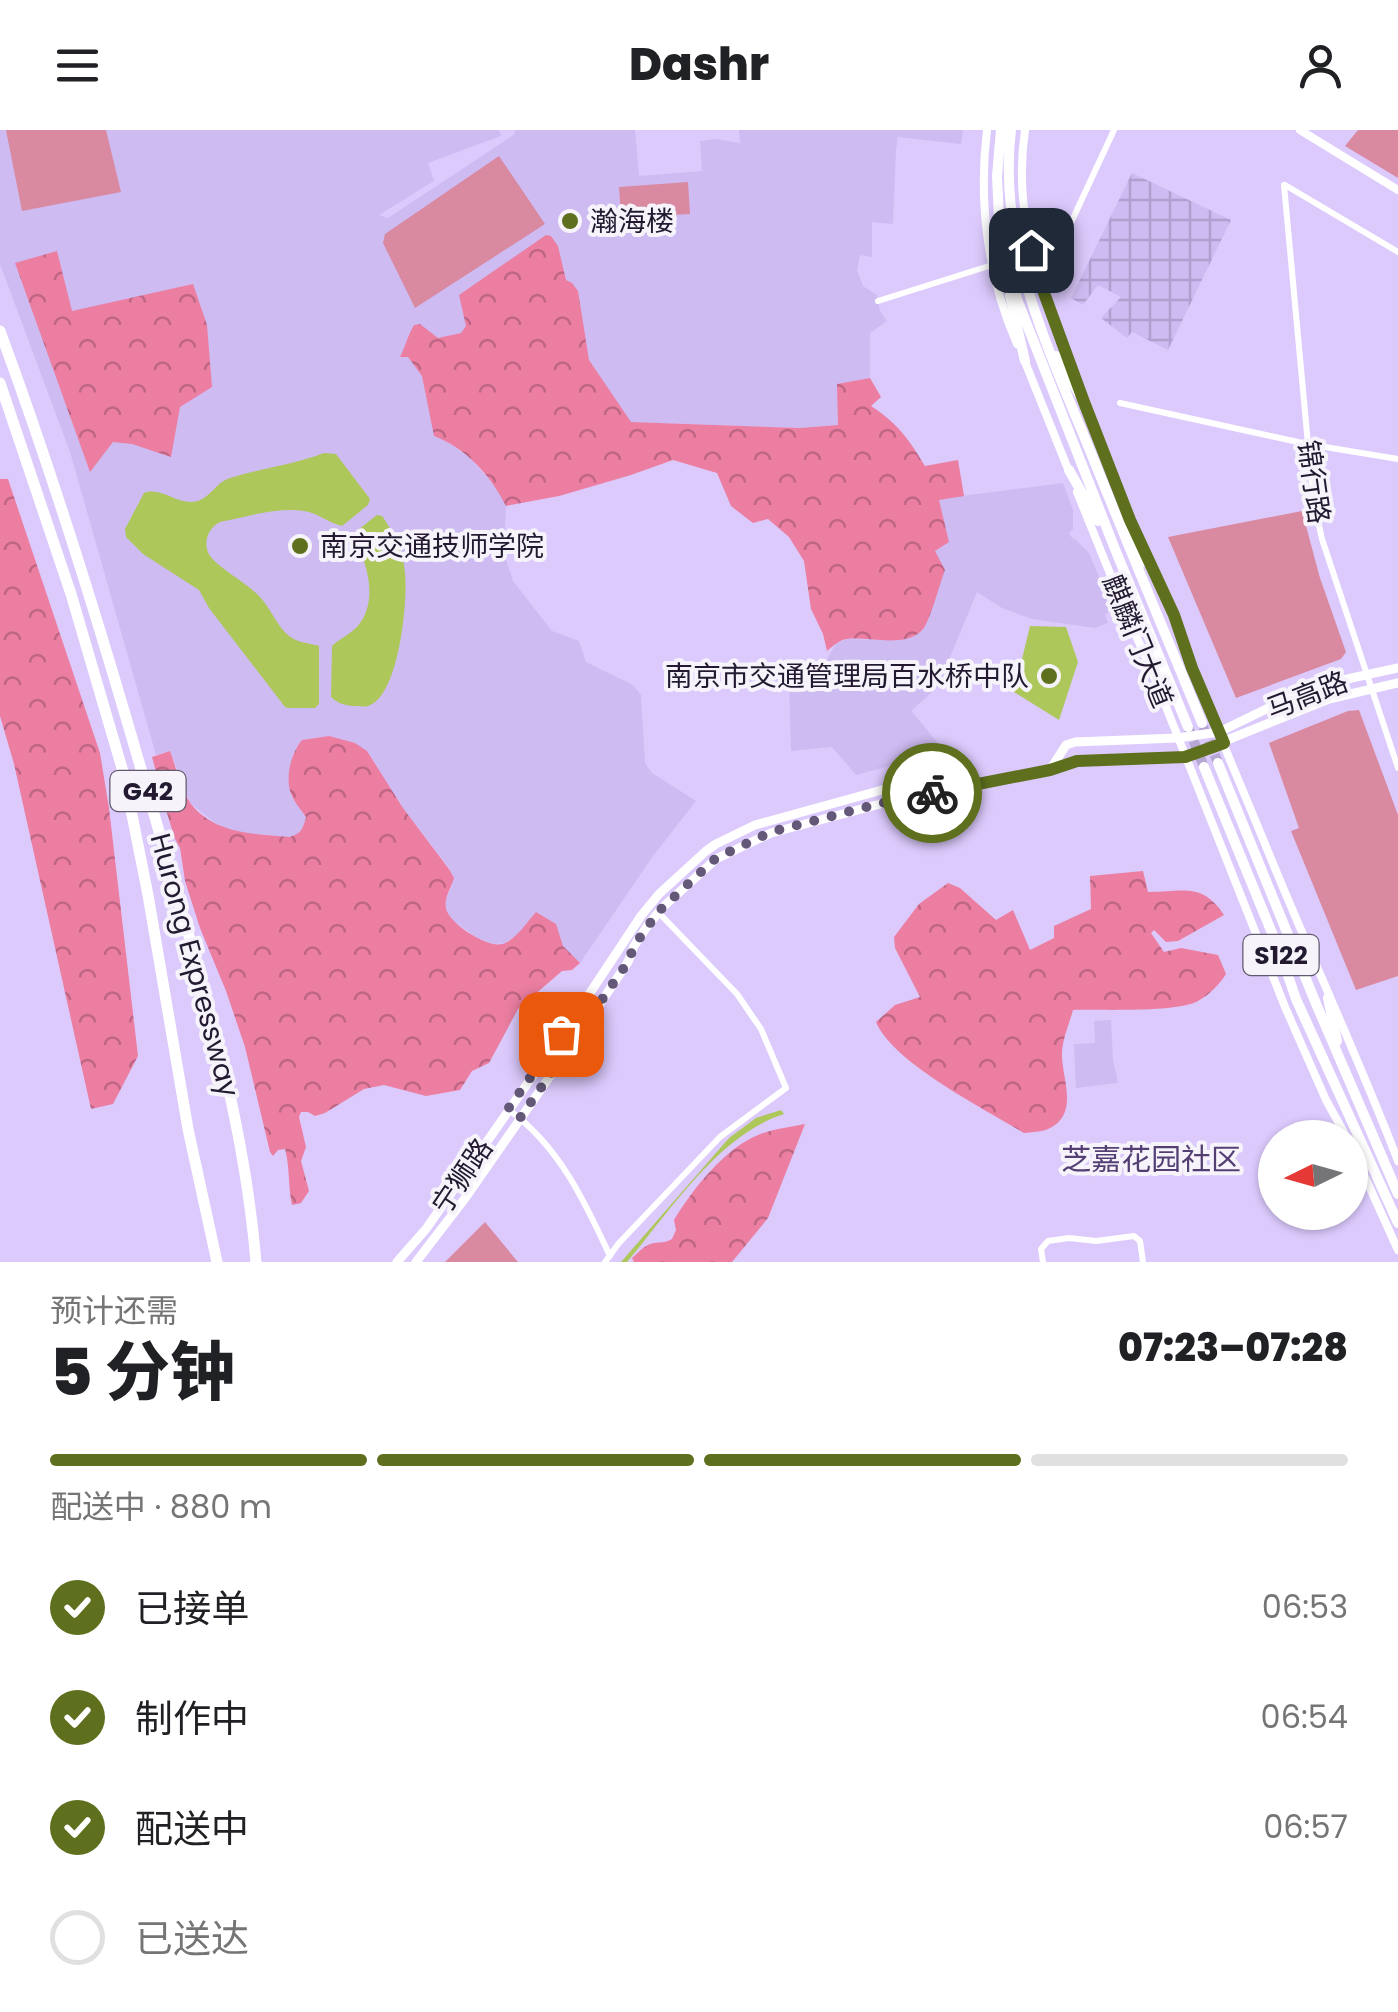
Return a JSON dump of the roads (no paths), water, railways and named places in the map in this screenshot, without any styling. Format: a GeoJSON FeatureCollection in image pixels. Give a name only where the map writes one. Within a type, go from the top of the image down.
{"type":"FeatureCollection","features":[{"type":"Feature","properties":{"kind":"highway"},"geometry":{"type":"LineString","coordinates":[[1001,130],[998,206],[1011,302],[1025,361]]}},
{"type":"Feature","properties":{"kind":"highway"},"geometry":{"type":"LineString","coordinates":[[1011,130],[1012,224],[1027,288],[1202,722]]}},
{"type":"Feature","properties":{"kind":"highway"},"geometry":{"type":"LineString","coordinates":[[1005,255],[1040,361],[1188,727]]}},
{"type":"Feature","properties":{"kind":"highway"},"geometry":{"type":"LineString","coordinates":[[1040,328],[1084,402]]}},
{"type":"Feature","properties":{"kind":"highway","name":"Hurong Expressway"},"geometry":{"type":"LineString","coordinates":[[0,331],[92,600],[214,1022],[235,1118],[256,1262]]}},
{"type":"Feature","properties":{"kind":"highway","name":"Hurong Expressway"},"geometry":{"type":"LineString","coordinates":[[0,383],[66,578],[124,775],[188,1129],[217,1262]]}},
{"type":"Feature","properties":{"kind":"highway"},"geometry":{"type":"LineString","coordinates":[[1068,470],[1114,550]]}},
{"type":"Feature","properties":{"kind":"highway"},"geometry":{"type":"LineString","coordinates":[[1130,520],[1150,598]]}},
{"type":"Feature","properties":{"kind":"highway","name":"S122"},"geometry":{"type":"LineString","coordinates":[[1218,763],[1341,1061],[1354,1120]]}},
{"type":"Feature","properties":{"kind":"highway","name":"S122"},"geometry":{"type":"LineString","coordinates":[[1204,767],[1296,999],[1350,1120]]}},
{"type":"Feature","properties":{"kind":"highway"},"geometry":{"type":"LineString","coordinates":[[1328,998],[1341,1061]]}},
{"type":"Feature","properties":{"kind":"highway","name":"S122"},"geometry":{"type":"LineString","coordinates":[[1368,1153],[1398,1194]]}},
{"type":"Feature","properties":{"kind":"highway","name":"S122"},"geometry":{"type":"LineString","coordinates":[[1368,1160],[1398,1223]]}},
{"type":"Feature","properties":{"kind":"main road","name":"马高路"},"geometry":{"type":"LineString","coordinates":[[1050,770],[1066,746],[1076,742],[1177,738],[1219,732],[1294,695],[1398,668]]}},
{"type":"Feature","properties":{"kind":"main road","name":"马高路"},"geometry":{"type":"LineString","coordinates":[[935,792],[1050,770],[1077,761],[1185,757],[1302,709],[1398,683]]}},
{"type":"Feature","properties":{"kind":"main road","name":"宁狮路"},"geometry":{"type":"LineString","coordinates":[[398,1262],[426,1229],[641,916],[706,851],[755,825],[882,790],[909,784],[935,792]]}},
{"type":"Feature","properties":{"kind":"main road","name":"宁狮路"},"geometry":{"type":"LineString","coordinates":[[416,1262],[466,1197],[628,962],[634,946],[658,912],[716,858],[771,832],[935,792]]}},
{"type":"Feature","properties":{"kind":"street","name":"麒麟门大道"},"geometry":{"type":"LineString","coordinates":[[987,130],[986,218],[992,265],[1008,320],[1309,1064],[1346,1120]]}},
{"type":"Feature","properties":{"kind":"street","name":"麒麟门大道"},"geometry":{"type":"LineString","coordinates":[[1025,130],[1022,186],[1040,282],[1130,520],[1174,615],[1224,743]]}},
{"type":"Feature","properties":{"kind":"street"},"geometry":{"type":"LineString","coordinates":[[1050,268],[1114,130]]}},
{"type":"Feature","properties":{"kind":"street"},"geometry":{"type":"LineString","coordinates":[[1300,130],[1398,190]]}},
{"type":"Feature","properties":{"kind":"street","name":"锦行路"},"geometry":{"type":"LineString","coordinates":[[1398,252],[1284,185],[1313,498],[1322,539],[1398,768]]}},
{"type":"Feature","properties":{"kind":"street"},"geometry":{"type":"LineString","coordinates":[[878,301],[992,265]]}},
{"type":"Feature","properties":{"kind":"street"},"geometry":{"type":"LineString","coordinates":[[1120,403],[1307,444],[1398,458]]}},
{"type":"Feature","properties":{"kind":"street"},"geometry":{"type":"LineString","coordinates":[[1224,743],[1398,1161]]}},
{"type":"Feature","properties":{"kind":"street"},"geometry":{"type":"LineString","coordinates":[[608,1259],[720,1136],[786,1088],[761,1029],[737,994],[658,912]]}},
{"type":"Feature","properties":{"kind":"street"},"geometry":{"type":"LineString","coordinates":[[508,1109],[569,1174],[608,1259]]}},
{"type":"Feature","properties":{"kind":"street","name":"麒麟门大道"},"geometry":{"type":"LineString","coordinates":[[1368,1166],[1398,1248]]}},
{"type":"Feature","properties":{"kind":"street"},"geometry":{"type":"LineString","coordinates":[[1043,1262],[1042,1248],[1048,1241],[1134,1236],[1140,1241],[1143,1262]]}},
{"type":"Feature","properties":{"kind":"tunnel"},"geometry":{"type":"LineString","coordinates":[[1188,727],[1204,767]]}},
{"type":"Feature","properties":{"kind":"tunnel"},"geometry":{"type":"LineString","coordinates":[[1203,727],[1218,763]]}},
{"type":"Feature","properties":{"kind":"place","name":"瀚海楼"},"geometry":{"type":"Point","coordinates":[570,221]}},
{"type":"Feature","properties":{"kind":"place","name":"南京交通技师学院"},"geometry":{"type":"Point","coordinates":[300,546]}},
{"type":"Feature","properties":{"kind":"place","name":"南京市交通管理局百水桥中队"},"geometry":{"type":"Point","coordinates":[1049,676]}},
{"type":"Feature","properties":{"kind":"district","name":"芝嘉花园社区"},"geometry":{"type":"Point","coordinates":[1151,1160]}}]}
